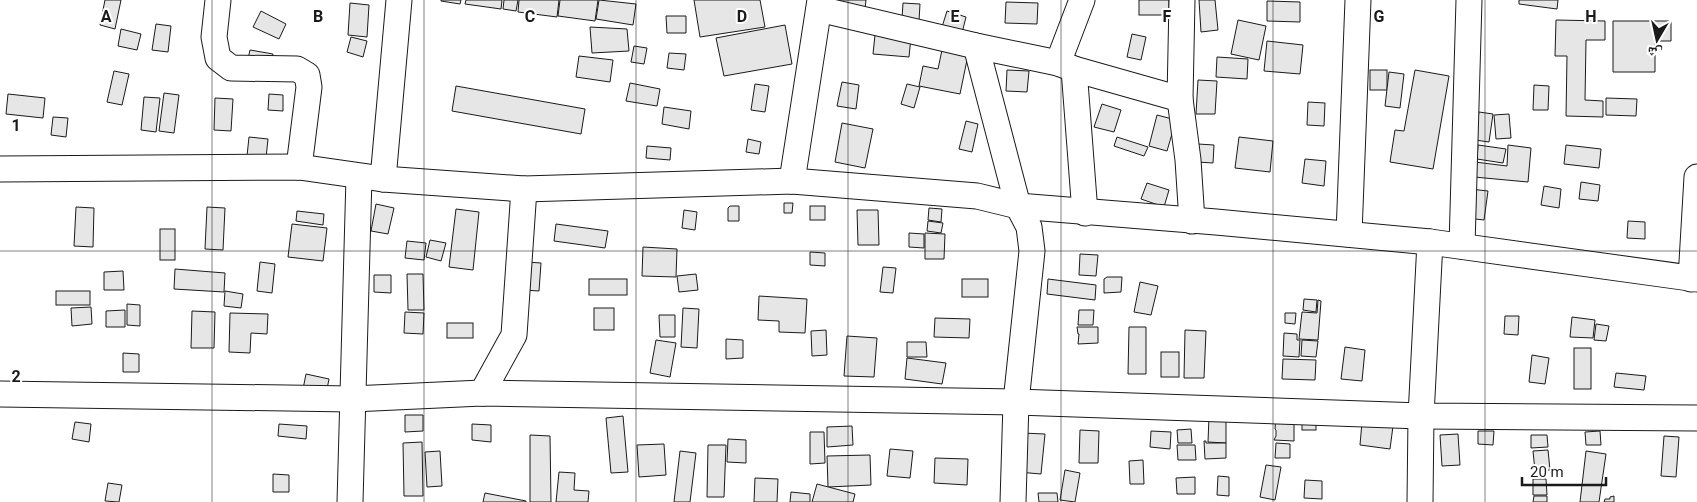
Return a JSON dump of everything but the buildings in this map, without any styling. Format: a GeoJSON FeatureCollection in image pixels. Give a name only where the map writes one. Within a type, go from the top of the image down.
{"type":"FeatureCollection","features":[{"type":"Feature","properties":{"kind":"street"},"geometry":{"type":"LineString","coordinates":[[218,0],[214,37],[218,58],[231,68],[297,69],[307,75],[309,87],[299,167]]}},
{"type":"Feature","properties":{"kind":"street"},"geometry":{"type":"LineString","coordinates":[[350,502],[352,399],[371,178],[399,0]]}},
{"type":"Feature","properties":{"kind":"street"},"geometry":{"type":"LineString","coordinates":[[1082,0],[1066,66],[1085,213]]}},
{"type":"Feature","properties":{"kind":"street"},"geometry":{"type":"LineString","coordinates":[[1182,0],[1180,99],[1188,160],[1192,221]]}},
{"type":"Feature","properties":{"kind":"street"},"geometry":{"type":"LineString","coordinates":[[1350,234],[1358,0]]}},
{"type":"Feature","properties":{"kind":"street"},"geometry":{"type":"LineString","coordinates":[[1462,246],[1469,0]]}},
{"type":"Feature","properties":{"kind":"street"},"geometry":{"type":"LineString","coordinates":[[792,181],[820,4],[976,46],[1066,66],[1180,99]]}},
{"type":"Feature","properties":{"kind":"street"},"geometry":{"type":"LineString","coordinates":[[976,46],[1018,206],[1029,227],[1032,251],[1016,402],[1012,502]]}},
{"type":"Feature","properties":{"kind":"street"},"geometry":{"type":"LineString","coordinates":[[0,169],[299,167],[371,178],[524,189],[792,181],[977,196],[1018,206],[1085,213],[1430,242],[1694,279],[1697,177]]}},
{"type":"Feature","properties":{"kind":"street"},"geometry":{"type":"LineString","coordinates":[[482,393],[514,335],[524,189]]}},
{"type":"Feature","properties":{"kind":"street"},"geometry":{"type":"LineString","coordinates":[[1420,502],[1420,416],[1430,242]]}},
{"type":"Feature","properties":{"kind":"street"},"geometry":{"type":"LineString","coordinates":[[0,394],[352,399],[482,393],[1016,402],[1420,416],[1697,418]]}}]}
